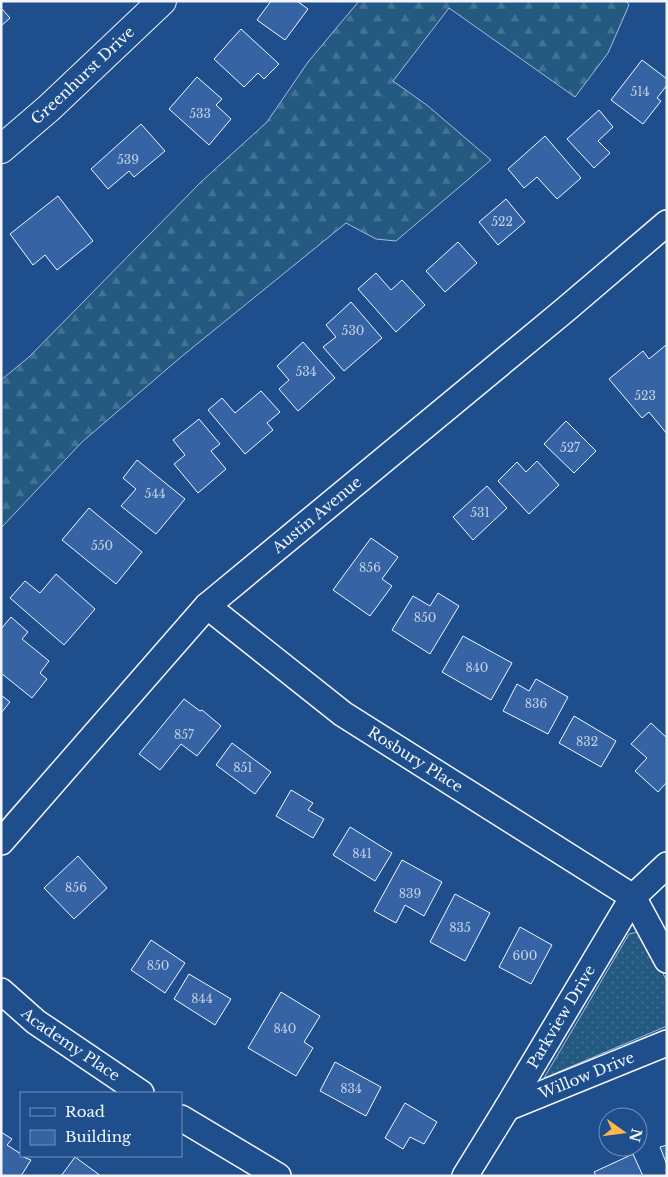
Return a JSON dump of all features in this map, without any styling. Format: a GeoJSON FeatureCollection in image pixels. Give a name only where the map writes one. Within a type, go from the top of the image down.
{"type":"FeatureCollection","features":[{"type":"Feature","properties":{"kind":"street","name":"Greenhurst Drive"},"geometry":{"type":"LineString","coordinates":[[1,149],[49,108],[162,1]]}},
{"type":"Feature","properties":{"kind":"street","name":"Austin Avenue"},"geometry":{"type":"LineString","coordinates":[[1,842],[207,606],[565,310],[667,223]]}},
{"type":"Feature","properties":{"kind":"street","name":"Rosbury Place"},"geometry":{"type":"LineString","coordinates":[[207,606],[344,714],[633,897]]}},
{"type":"Feature","properties":{"kind":"street","name":"Parkview Drive"},"geometry":{"type":"LineString","coordinates":[[465,1176],[633,897],[667,865]]}},
{"type":"Feature","properties":{"kind":"street"},"geometry":{"type":"LineString","coordinates":[[633,897],[667,960]]}},
{"type":"Feature","properties":{"kind":"street","name":"Academy Place"},"geometry":{"type":"LineString","coordinates":[[1,991],[36,1022],[140,1092]]}},
{"type":"Feature","properties":{"kind":"street","name":"Willow Drive"},"geometry":{"type":"LineString","coordinates":[[507,1108],[667,1043]]}},
{"type":"Feature","properties":{"kind":"street"},"geometry":{"type":"LineString","coordinates":[[182,1119],[278,1176]]}},
{"type":"Feature","properties":{"kind":"green space"},"geometry":{"type":"Polygon","coordinates":[[[359,1],[626,1],[629,5],[608,53],[575,97],[449,8],[393,81],[428,106],[491,160],[396,241],[376,239],[346,223],[181,357],[82,442],[1,528],[1,380],[29,357],[201,182],[267,122],[308,62],[359,1]]]}},
{"type":"Feature","properties":{"kind":"green space"},"geometry":{"type":"Polygon","coordinates":[[[637,932],[645,940],[667,981],[667,1026],[544,1078],[629,934],[637,932]]]}},
{"type":"Feature","properties":{"kind":"building"},"geometry":{"type":"Polygon","coordinates":[[[271,1],[297,1],[308,9],[285,40],[257,20],[271,1]]]}},
{"type":"Feature","properties":{"kind":"building"},"geometry":{"type":"Polygon","coordinates":[[[1,8],[10,18],[1,26],[1,8]]]}},
{"type":"Feature","properties":{"kind":"building"},"geometry":{"type":"Polygon","coordinates":[[[241,29],[279,64],[264,79],[258,73],[244,87],[214,59],[241,29]]]}},
{"type":"Feature","properties":{"kind":"building"},"geometry":{"type":"Polygon","coordinates":[[[642,60],[667,79],[667,85],[657,98],[661,101],[643,124],[611,100],[642,60]]]}},
{"type":"Feature","properties":{"kind":"building"},"geometry":{"type":"Polygon","coordinates":[[[197,77],[222,99],[216,105],[231,119],[209,145],[169,109],[197,77]]]}},
{"type":"Feature","properties":{"kind":"building"},"geometry":{"type":"Polygon","coordinates":[[[599,110],[613,127],[598,141],[610,153],[594,168],[567,139],[599,110]]]}},
{"type":"Feature","properties":{"kind":"building"},"geometry":{"type":"Polygon","coordinates":[[[141,124],[165,151],[134,177],[129,171],[108,189],[91,169],[141,124]]]}},
{"type":"Feature","properties":{"kind":"building"},"geometry":{"type":"Polygon","coordinates":[[[545,136],[581,178],[557,199],[537,177],[524,188],[508,169],[545,136]]]}},
{"type":"Feature","properties":{"kind":"building"},"geometry":{"type":"Polygon","coordinates":[[[58,196],[93,241],[57,270],[45,255],[33,265],[10,234],[58,196]]]}},
{"type":"Feature","properties":{"kind":"building"},"geometry":{"type":"Polygon","coordinates":[[[506,199],[525,222],[498,245],[479,222],[506,199]]]}},
{"type":"Feature","properties":{"kind":"building"},"geometry":{"type":"Polygon","coordinates":[[[458,242],[477,263],[445,292],[426,271],[458,242]]]}},
{"type":"Feature","properties":{"kind":"building"},"geometry":{"type":"Polygon","coordinates":[[[376,273],[391,290],[402,280],[425,305],[396,332],[358,289],[376,273]]]}},
{"type":"Feature","properties":{"kind":"building"},"geometry":{"type":"Polygon","coordinates":[[[351,302],[382,338],[344,371],[323,347],[336,337],[326,325],[351,302]]]}},
{"type":"Feature","properties":{"kind":"building"},"geometry":{"type":"Polygon","coordinates":[[[303,342],[335,378],[298,411],[279,389],[289,380],[277,366],[303,342]]]}},
{"type":"Feature","properties":{"kind":"building"},"geometry":{"type":"Polygon","coordinates":[[[666,345],[667,434],[649,412],[642,418],[609,379],[643,351],[649,359],[666,345]]]}},
{"type":"Feature","properties":{"kind":"building"},"geometry":{"type":"Polygon","coordinates":[[[261,391],[280,412],[267,423],[273,430],[245,454],[208,410],[222,398],[235,413],[261,391]]]}},
{"type":"Feature","properties":{"kind":"building"},"geometry":{"type":"Polygon","coordinates":[[[199,419],[220,444],[211,451],[226,469],[198,493],[174,464],[185,455],[173,440],[199,419]]]}},
{"type":"Feature","properties":{"kind":"building"},"geometry":{"type":"Polygon","coordinates":[[[566,421],[596,451],[574,473],[544,444],[566,421]]]}},
{"type":"Feature","properties":{"kind":"building"},"geometry":{"type":"Polygon","coordinates":[[[137,460],[185,499],[156,534],[121,506],[136,489],[123,478],[137,460]]]}},
{"type":"Feature","properties":{"kind":"building"},"geometry":{"type":"Polygon","coordinates":[[[537,461],[559,485],[529,514],[498,481],[517,462],[526,472],[537,461]]]}},
{"type":"Feature","properties":{"kind":"building"},"geometry":{"type":"Polygon","coordinates":[[[487,486],[507,508],[473,540],[453,517],[487,486]]]}},
{"type":"Feature","properties":{"kind":"building"},"geometry":{"type":"Polygon","coordinates":[[[89,508],[142,552],[116,584],[62,540],[89,508]]]}},
{"type":"Feature","properties":{"kind":"building"},"geometry":{"type":"Polygon","coordinates":[[[371,538],[398,557],[382,579],[392,586],[370,616],[333,590],[371,538]]]}},
{"type":"Feature","properties":{"kind":"building"},"geometry":{"type":"Polygon","coordinates":[[[56,574],[95,609],[64,645],[10,598],[25,581],[40,593],[56,574]]]}},
{"type":"Feature","properties":{"kind":"building"},"geometry":{"type":"Polygon","coordinates":[[[438,593],[459,606],[430,654],[392,630],[413,596],[430,606],[438,593]]]}},
{"type":"Feature","properties":{"kind":"building"},"geometry":{"type":"Polygon","coordinates":[[[11,617],[28,632],[22,639],[49,661],[40,673],[47,679],[32,698],[1,673],[1,629],[11,617]]]}},
{"type":"Feature","properties":{"kind":"building"},"geometry":{"type":"Polygon","coordinates":[[[463,636],[512,663],[491,700],[442,672],[463,636]]]}},
{"type":"Feature","properties":{"kind":"building"},"geometry":{"type":"Polygon","coordinates":[[[536,679],[568,697],[548,734],[503,711],[517,684],[529,691],[536,679]]]}},
{"type":"Feature","properties":{"kind":"building"},"geometry":{"type":"Polygon","coordinates":[[[1,695],[10,702],[1,713],[1,695]]]}},
{"type":"Feature","properties":{"kind":"building"},"geometry":{"type":"Polygon","coordinates":[[[184,699],[200,711],[202,710],[221,726],[197,756],[181,744],[160,770],[139,754],[184,699]]]}},
{"type":"Feature","properties":{"kind":"building"},"geometry":{"type":"Polygon","coordinates":[[[574,716],[616,741],[601,767],[559,743],[574,716]]]}},
{"type":"Feature","properties":{"kind":"building"},"geometry":{"type":"Polygon","coordinates":[[[651,723],[667,738],[667,782],[658,792],[635,771],[647,758],[631,744],[651,723]]]}},
{"type":"Feature","properties":{"kind":"building"},"geometry":{"type":"Polygon","coordinates":[[[232,743],[271,772],[255,794],[216,765],[232,743]]]}},
{"type":"Feature","properties":{"kind":"building"},"geometry":{"type":"Polygon","coordinates":[[[291,790],[313,803],[308,810],[324,819],[313,838],[276,816],[291,790]]]}},
{"type":"Feature","properties":{"kind":"building"},"geometry":{"type":"Polygon","coordinates":[[[350,827],[392,853],[375,881],[333,855],[350,827]]]}},
{"type":"Feature","properties":{"kind":"building"},"geometry":{"type":"Polygon","coordinates":[[[78,856],[107,888],[74,919],[44,888],[78,856]]]}},
{"type":"Feature","properties":{"kind":"building"},"geometry":{"type":"Polygon","coordinates":[[[402,860],[442,882],[424,916],[405,905],[396,923],[374,911],[402,860]]]}},
{"type":"Feature","properties":{"kind":"building"},"geometry":{"type":"Polygon","coordinates":[[[455,894],[490,913],[465,961],[430,942],[455,894]]]}},
{"type":"Feature","properties":{"kind":"building"},"geometry":{"type":"Polygon","coordinates":[[[520,927],[552,945],[531,984],[499,967],[520,927]]]}},
{"type":"Feature","properties":{"kind":"building"},"geometry":{"type":"Polygon","coordinates":[[[151,940],[185,963],[165,993],[131,970],[151,940]]]}},
{"type":"Feature","properties":{"kind":"building"},"geometry":{"type":"Polygon","coordinates":[[[189,974],[231,999],[215,1025],[174,999],[189,974]]]}},
{"type":"Feature","properties":{"kind":"building"},"geometry":{"type":"Polygon","coordinates":[[[281,992],[320,1016],[304,1042],[313,1048],[296,1076],[248,1048],[281,992]]]}},
{"type":"Feature","properties":{"kind":"building"},"geometry":{"type":"Polygon","coordinates":[[[335,1062],[381,1087],[366,1116],[320,1091],[335,1062]]]}},
{"type":"Feature","properties":{"kind":"building"},"geometry":{"type":"Polygon","coordinates":[[[405,1103],[437,1122],[424,1144],[410,1137],[403,1149],[385,1138],[405,1103]]]}},
{"type":"Feature","properties":{"kind":"building"},"geometry":{"type":"Polygon","coordinates":[[[1,1132],[12,1139],[7,1145],[20,1153],[20,1157],[31,1160],[21,1176],[1,1176],[1,1132]]]}},
{"type":"Feature","properties":{"kind":"building"},"geometry":{"type":"Polygon","coordinates":[[[667,1145],[667,1165],[660,1147],[667,1145]]]}},
{"type":"Feature","properties":{"kind":"building"},"geometry":{"type":"Polygon","coordinates":[[[75,1157],[101,1176],[61,1176],[75,1157]]]}},
{"type":"Feature","properties":{"kind":"building"},"geometry":{"type":"Polygon","coordinates":[[[626,1157],[634,1157],[643,1176],[596,1176],[594,1172],[626,1157]]]}}]}
